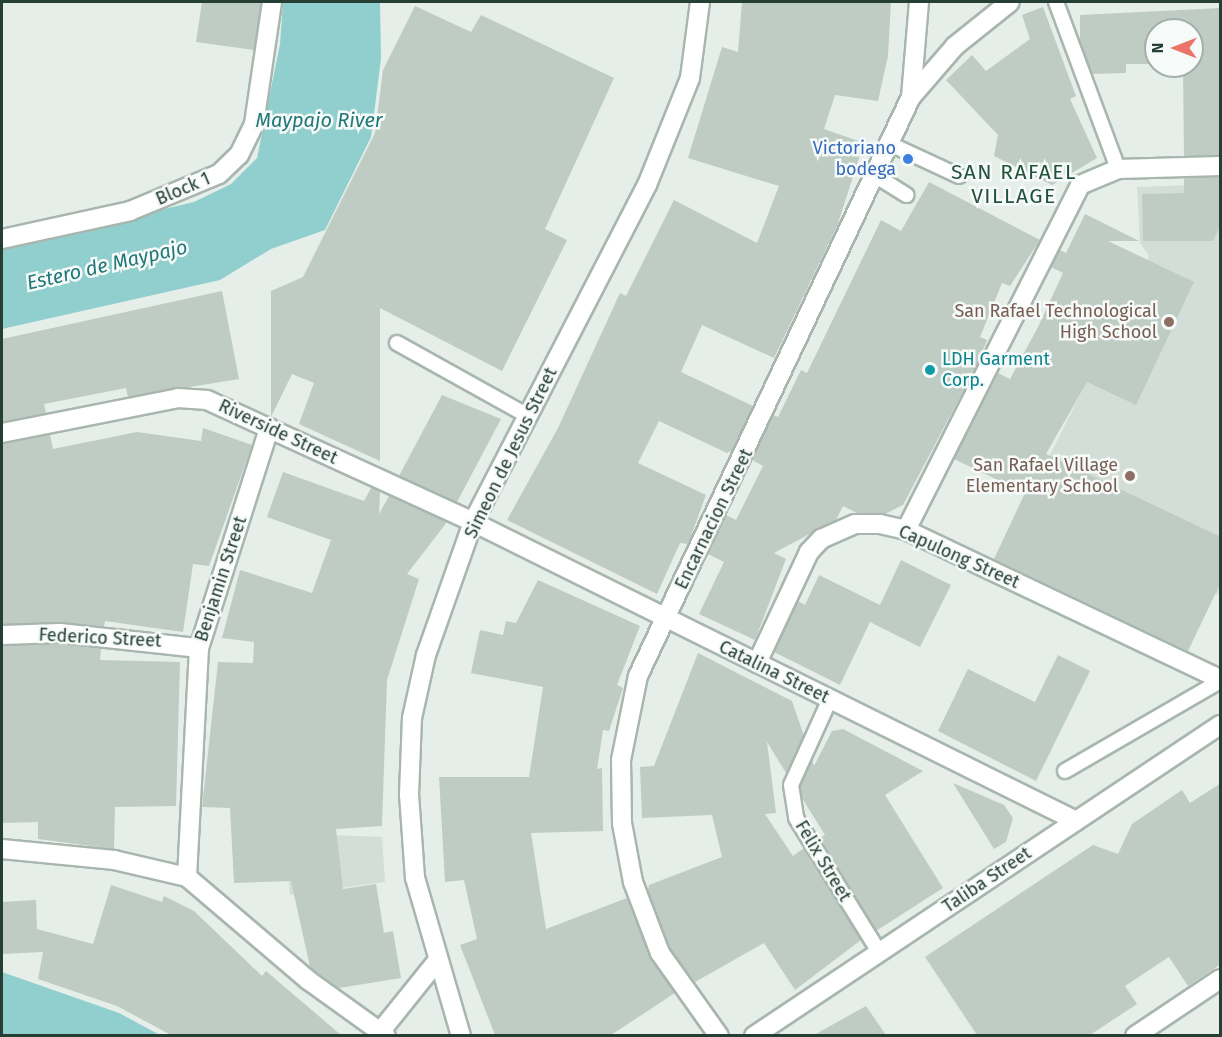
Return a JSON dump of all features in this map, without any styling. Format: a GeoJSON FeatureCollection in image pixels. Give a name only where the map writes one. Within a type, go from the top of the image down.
{"type":"FeatureCollection","features":[{"type":"Feature","properties":{"kind":"street","name":"Block 1"},"geometry":{"type":"LineString","coordinates":[[2,239],[130,211],[219,174],[239,154],[254,124],[272,2]]}},
{"type":"Feature","properties":{"kind":"street","name":"Simeon de Jesus Street"},"geometry":{"type":"LineString","coordinates":[[461,1035],[436,961],[415,878],[409,795],[412,718],[426,655],[473,522],[647,185],[690,78],[700,2]]}},
{"type":"Feature","properties":{"kind":"street","name":"Encarnacion Street"},"geometry":{"type":"LineString","coordinates":[[719,1035],[660,953],[633,882],[622,823],[621,760],[638,676],[876,176],[911,97],[919,2]]}},
{"type":"Feature","properties":{"kind":"street"},"geometry":{"type":"LineString","coordinates":[[911,97],[955,46],[1010,2]]}},
{"type":"Feature","properties":{"kind":"street"},"geometry":{"type":"LineString","coordinates":[[906,530],[1071,198],[1098,173],[1118,169],[1221,166]]}},
{"type":"Feature","properties":{"kind":"street","name":"Riverside Street"},"geometry":{"type":"LineString","coordinates":[[2,433],[178,398],[207,400],[473,522]]}},
{"type":"Feature","properties":{"kind":"street","name":"Benjamin Street"},"geometry":{"type":"LineString","coordinates":[[187,877],[199,648],[269,428]]}},
{"type":"Feature","properties":{"kind":"street","name":"Catalina Street"},"geometry":{"type":"LineString","coordinates":[[473,522],[1076,821]]}},
{"type":"Feature","properties":{"kind":"street","name":"Capulong Street"},"geometry":{"type":"LineString","coordinates":[[757,663],[809,552],[821,539],[855,524],[906,530],[1221,680]]}},
{"type":"Feature","properties":{"kind":"street","name":"Federico Street"},"geometry":{"type":"LineString","coordinates":[[2,634],[71,634],[199,648]]}},
{"type":"Feature","properties":{"kind":"street","name":"Taliba Street"},"geometry":{"type":"LineString","coordinates":[[754,1035],[1221,725]]}},
{"type":"Feature","properties":{"kind":"street"},"geometry":{"type":"LineString","coordinates":[[2,849],[114,860],[187,877],[308,980],[383,1034],[436,961]]}},
{"type":"Feature","properties":{"kind":"street"},"geometry":{"type":"LineString","coordinates":[[1135,1035],[1221,979]]}},
{"type":"Feature","properties":{"kind":"lane"},"geometry":{"type":"LineString","coordinates":[[1056,2],[1118,169]]}},
{"type":"Feature","properties":{"kind":"lane"},"geometry":{"type":"LineString","coordinates":[[890,144],[959,176]]}},
{"type":"Feature","properties":{"kind":"lane"},"geometry":{"type":"LineString","coordinates":[[876,176],[906,195]]}},
{"type":"Feature","properties":{"kind":"lane"},"geometry":{"type":"LineString","coordinates":[[398,343],[528,416]]}},
{"type":"Feature","properties":{"kind":"lane"},"geometry":{"type":"LineString","coordinates":[[1065,771],[1221,680]]}},
{"type":"Feature","properties":{"kind":"lane","name":"Felix Street"},"geometry":{"type":"LineString","coordinates":[[830,699],[791,785],[796,818],[879,952]]}},
{"type":"Feature","properties":{"kind":"shaded area"},"geometry":{"type":"Polygon","coordinates":[[[1220,184],[1220,596],[1028,499],[1149,256],[1140,243],[1137,187],[1220,184]]]}},
{"type":"Feature","properties":{"kind":"shaded area"},"geometry":{"type":"Polygon","coordinates":[[[284,833],[382,837],[385,882],[290,895],[284,833]]]}},
{"type":"Feature","properties":{"kind":"water","name":"Maypajo River"},"geometry":{"type":"Polygon","coordinates":[[[283,2],[380,2],[381,59],[371,137],[325,230],[271,249],[220,280],[2,329],[2,247],[194,202],[231,184],[257,158],[280,44],[283,2]]]}},
{"type":"Feature","properties":{"kind":"water"},"geometry":{"type":"Polygon","coordinates":[[[2,972],[119,1013],[160,1035],[2,1035],[2,972]]]}},
{"type":"Feature","properties":{"kind":"building"},"geometry":{"type":"Polygon","coordinates":[[[202,2],[261,2],[254,50],[196,42],[202,2]]]}},
{"type":"Feature","properties":{"kind":"building"},"geometry":{"type":"Polygon","coordinates":[[[742,2],[891,2],[888,56],[878,101],[835,95],[824,129],[864,143],[837,226],[774,358],[702,325],[681,372],[753,406],[732,450],[727,453],[659,421],[638,463],[706,495],[688,544],[680,543],[657,594],[507,520],[558,428],[620,293],[626,296],[674,200],[757,243],[779,186],[688,158],[722,47],[738,52],[742,2]]]}},
{"type":"Feature","properties":{"kind":"building"},"geometry":{"type":"Polygon","coordinates":[[[415,6],[471,32],[481,15],[614,78],[545,229],[567,240],[502,371],[380,308],[380,461],[299,424],[314,383],[292,374],[271,417],[271,291],[303,277],[375,133],[383,70],[415,6]]]}},
{"type":"Feature","properties":{"kind":"building"},"geometry":{"type":"Polygon","coordinates":[[[1043,7],[1076,96],[1070,99],[1097,158],[1052,185],[994,156],[998,135],[946,80],[972,55],[986,71],[1030,39],[1022,15],[1043,7]]]}},
{"type":"Feature","properties":{"kind":"building"},"geometry":{"type":"Polygon","coordinates":[[[1221,8],[1221,155],[1184,156],[1183,78],[1204,78],[1204,18],[1144,18],[1144,64],[1126,64],[1126,73],[1092,74],[1080,40],[1080,15],[1221,8]]]}},
{"type":"Feature","properties":{"kind":"building"},"geometry":{"type":"Polygon","coordinates":[[[1221,177],[1221,225],[1213,241],[1143,241],[1142,194],[1184,193],[1184,178],[1221,177]]]}},
{"type":"Feature","properties":{"kind":"building"},"geometry":{"type":"Polygon","coordinates":[[[929,182],[1040,240],[1010,286],[1002,283],[980,337],[987,340],[978,363],[903,505],[885,514],[857,513],[843,506],[836,520],[774,553],[786,559],[755,640],[699,614],[724,562],[708,554],[726,515],[736,520],[763,466],[752,460],[773,415],[778,417],[801,370],[807,373],[881,220],[901,231],[929,182]]]}},
{"type":"Feature","properties":{"kind":"building"},"geometry":{"type":"Polygon","coordinates":[[[1085,214],[1139,241],[1108,241],[1194,282],[1136,405],[1087,382],[1046,454],[1221,537],[1221,582],[1188,651],[994,559],[1025,493],[954,459],[998,373],[1010,379],[1038,327],[1063,273],[1051,267],[1060,250],[1066,253],[1085,214]]]}},
{"type":"Feature","properties":{"kind":"building"},"geometry":{"type":"Polygon","coordinates":[[[222,291],[239,379],[128,397],[126,388],[44,404],[46,413],[2,422],[2,339],[222,291]]]}},
{"type":"Feature","properties":{"kind":"building"},"geometry":{"type":"Polygon","coordinates":[[[442,395],[501,419],[457,502],[399,476],[442,395]]]}},
{"type":"Feature","properties":{"kind":"building"},"geometry":{"type":"Polygon","coordinates":[[[203,428],[252,445],[209,566],[193,564],[183,632],[105,621],[104,626],[2,624],[2,444],[50,435],[53,449],[137,432],[201,441],[203,428]]]}},
{"type":"Feature","properties":{"kind":"building"},"geometry":{"type":"Polygon","coordinates":[[[283,472],[364,501],[371,488],[380,492],[379,514],[389,496],[447,522],[407,574],[419,579],[387,680],[382,826],[336,829],[343,889],[376,884],[384,933],[393,931],[401,978],[339,988],[310,967],[291,881],[234,883],[230,808],[202,807],[218,662],[253,663],[254,642],[222,638],[240,570],[312,593],[331,540],[267,517],[283,472]]]}},
{"type":"Feature","properties":{"kind":"building"},"geometry":{"type":"Polygon","coordinates":[[[901,560],[951,585],[920,647],[870,622],[840,685],[774,652],[798,601],[805,605],[819,575],[880,605],[901,560]]]}},
{"type":"Feature","properties":{"kind":"building"},"geometry":{"type":"Polygon","coordinates":[[[538,580],[640,626],[617,685],[623,688],[609,731],[603,730],[597,769],[602,768],[603,831],[531,833],[546,929],[627,898],[650,957],[675,993],[611,1035],[495,1035],[460,945],[477,939],[464,880],[445,882],[439,777],[529,777],[543,687],[471,673],[480,630],[503,635],[506,621],[516,623],[538,580]]]}},
{"type":"Feature","properties":{"kind":"building"},"geometry":{"type":"Polygon","coordinates":[[[60,644],[101,649],[100,660],[180,662],[176,806],[115,807],[114,849],[38,839],[38,822],[2,823],[2,646],[60,644]]]}},
{"type":"Feature","properties":{"kind":"building"},"geometry":{"type":"Polygon","coordinates":[[[698,653],[792,701],[804,736],[786,773],[767,742],[776,813],[765,814],[793,856],[804,848],[861,940],[795,990],[764,943],[695,982],[670,948],[648,890],[649,885],[722,857],[712,815],[642,818],[640,767],[654,766],[698,653]]]}},
{"type":"Feature","properties":{"kind":"building"},"geometry":{"type":"Polygon","coordinates":[[[1058,655],[1090,671],[1036,781],[938,731],[968,669],[1035,702],[1058,655]]]}},
{"type":"Feature","properties":{"kind":"building"},"geometry":{"type":"Polygon","coordinates":[[[843,729],[923,771],[885,795],[943,888],[876,931],[819,838],[825,835],[802,798],[800,786],[812,760],[814,766],[832,731],[843,729]]]}},
{"type":"Feature","properties":{"kind":"building"},"geometry":{"type":"Polygon","coordinates":[[[953,783],[1004,805],[1013,818],[1006,842],[994,849],[953,783]]]}},
{"type":"Feature","properties":{"kind":"building"},"geometry":{"type":"Polygon","coordinates":[[[1221,783],[1221,964],[1188,986],[1169,957],[1125,986],[1137,1004],[1090,1035],[977,1035],[925,957],[1093,845],[1118,854],[1132,824],[1182,790],[1190,803],[1221,783]]]}},
{"type":"Feature","properties":{"kind":"building"},"geometry":{"type":"Polygon","coordinates":[[[111,885],[162,902],[164,896],[194,911],[262,976],[266,971],[341,1035],[171,1035],[117,1006],[38,979],[43,952],[2,954],[2,902],[36,900],[37,929],[93,944],[111,885]]]}},
{"type":"Feature","properties":{"kind":"building"},"geometry":{"type":"Polygon","coordinates":[[[866,1006],[886,1035],[814,1035],[866,1006]]]}},
{"type":"Feature","properties":{"kind":"place","name":"Victoriano bodega"},"geometry":{"type":"Point","coordinates":[908,159]}},
{"type":"Feature","properties":{"kind":"place","name":"San Rafael Technological High School"},"geometry":{"type":"Point","coordinates":[1169,322]}},
{"type":"Feature","properties":{"kind":"place","name":"LDH Garment Corp."},"geometry":{"type":"Point","coordinates":[930,370]}},
{"type":"Feature","properties":{"kind":"place","name":"San Rafael Village Elementary School"},"geometry":{"type":"Point","coordinates":[1130,476]}},
{"type":"Feature","properties":{"kind":"district","name":"SAN RAFAEL VILLAGE"},"geometry":{"type":"Point","coordinates":[1014,184]}},
{"type":"Feature","properties":{"kind":"water label","name":"Estero de Maypajo"},"geometry":{"type":"Point","coordinates":[107,265]}}]}
